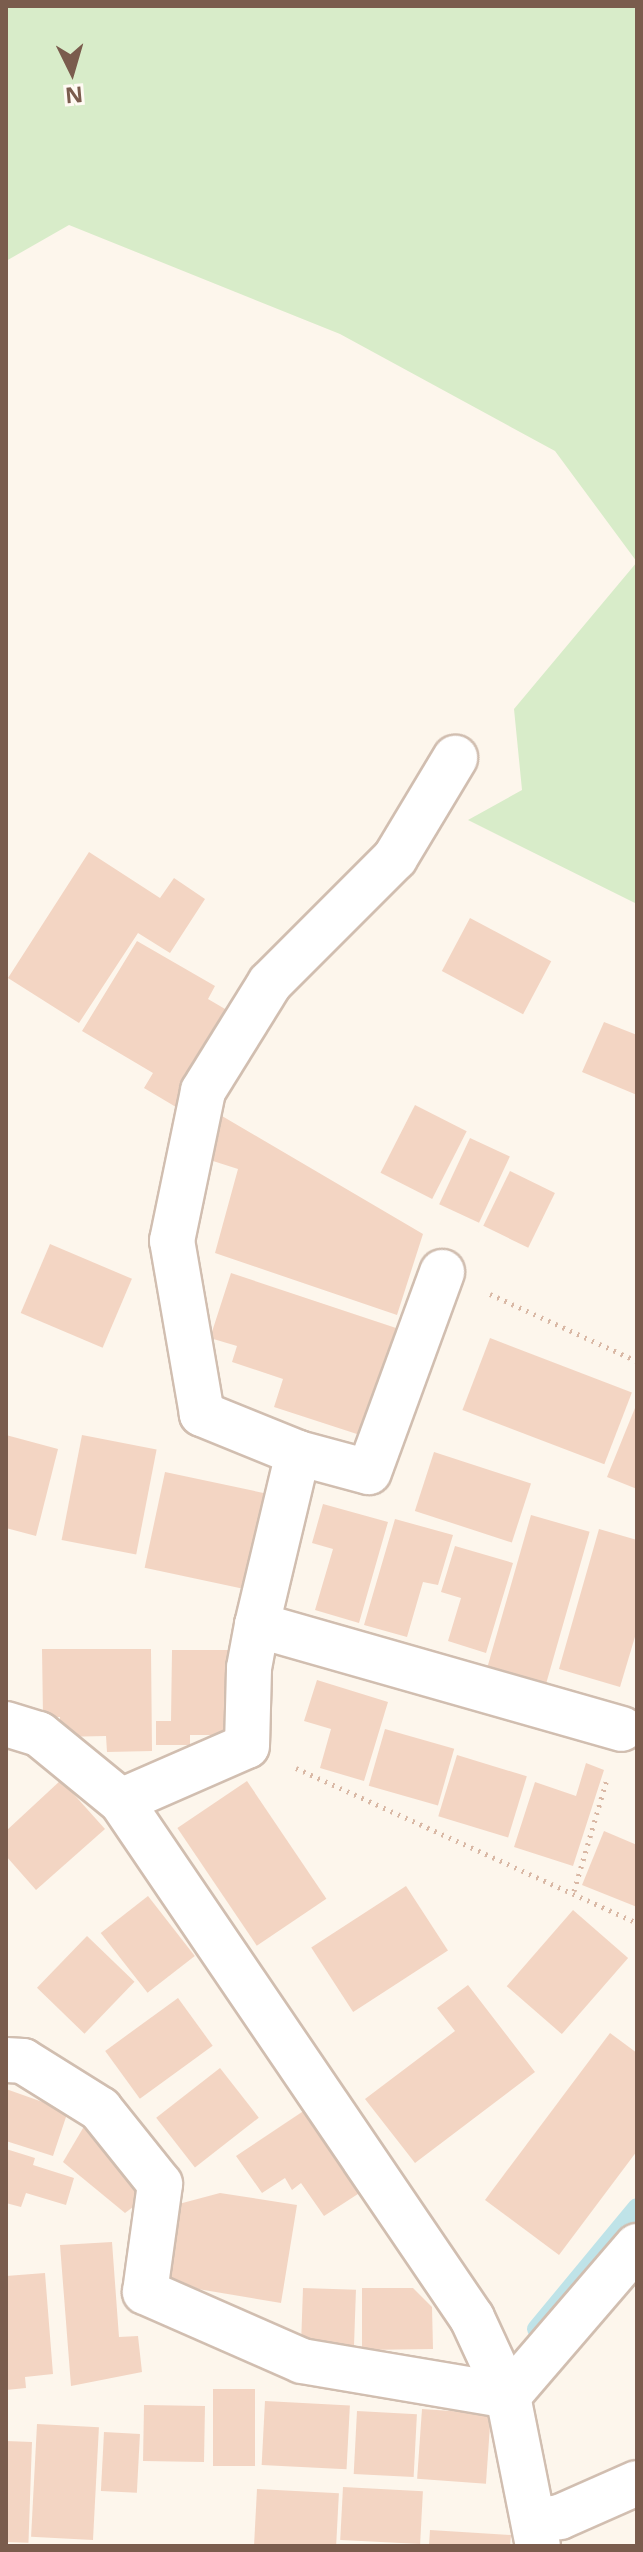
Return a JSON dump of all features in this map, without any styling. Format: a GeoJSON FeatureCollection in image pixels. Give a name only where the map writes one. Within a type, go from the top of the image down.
{"type":"FeatureCollection","features":[{"type":"Feature","properties":{"kind":"street"},"geometry":{"type":"LineString","coordinates":[[442,1272],[369,1472],[298,1453],[202,1414],[172,1241],[203,1091],[270,983],[395,858],[455,758]]}},
{"type":"Feature","properties":{"kind":"street"},"geometry":{"type":"LineString","coordinates":[[121,1801],[247,1746],[249,1668],[298,1453]]}},
{"type":"Feature","properties":{"kind":"street"},"geometry":{"type":"LineString","coordinates":[[257,1625],[621,1729]]}},
{"type":"Feature","properties":{"kind":"street"},"geometry":{"type":"LineString","coordinates":[[6,1724],[39,1734],[121,1801],[472,2318],[508,2396],[536,2534],[560,2517],[637,2483]]}},
{"type":"Feature","properties":{"kind":"street"},"geometry":{"type":"LineString","coordinates":[[6,2060],[23,2061],[100,2109],[160,2184],[145,2292],[302,2361],[508,2396]]}},
{"type":"Feature","properties":{"kind":"street"},"geometry":{"type":"LineString","coordinates":[[508,2396],[637,2246]]}},
{"type":"Feature","properties":{"kind":"path"},"geometry":{"type":"LineString","coordinates":[[442,1272],[637,1361]]}},
{"type":"Feature","properties":{"kind":"path"},"geometry":{"type":"LineString","coordinates":[[247,1746],[637,1923]]}},
{"type":"Feature","properties":{"kind":"green space"},"geometry":{"type":"Polygon","coordinates":[[[6,6],[637,6],[637,562],[555,451],[340,334],[69,225],[6,261],[6,6]]]}},
{"type":"Feature","properties":{"kind":"green space"},"geometry":{"type":"Polygon","coordinates":[[[637,562],[637,904],[468,820],[522,790],[514,709],[637,562]]]}},
{"type":"Feature","properties":{"kind":"building"},"geometry":{"type":"Polygon","coordinates":[[[89,852],[160,898],[174,878],[205,899],[170,953],[138,933],[79,1023],[8,978],[89,852]]]}},
{"type":"Feature","properties":{"kind":"building"},"geometry":{"type":"Polygon","coordinates":[[[470,918],[551,961],[523,1014],[442,971],[470,918]]]}},
{"type":"Feature","properties":{"kind":"building"},"geometry":{"type":"Polygon","coordinates":[[[137,941],[215,986],[208,999],[237,1016],[181,1110],[144,1088],[153,1073],[82,1031],[137,941]]]}},
{"type":"Feature","properties":{"kind":"building"},"geometry":{"type":"Polygon","coordinates":[[[604,1022],[637,1035],[637,1095],[582,1072],[604,1022]]]}},
{"type":"Feature","properties":{"kind":"building"},"geometry":{"type":"Polygon","coordinates":[[[415,1105],[467,1131],[432,1199],[380,1173],[415,1105]]]}},
{"type":"Feature","properties":{"kind":"building"},"geometry":{"type":"Polygon","coordinates":[[[222,1116],[423,1234],[397,1315],[215,1253],[238,1169],[213,1161],[222,1116]]]}},
{"type":"Feature","properties":{"kind":"building"},"geometry":{"type":"Polygon","coordinates":[[[470,1138],[510,1157],[479,1223],[439,1204],[470,1138]]]}},
{"type":"Feature","properties":{"kind":"building"},"geometry":{"type":"Polygon","coordinates":[[[510,1171],[555,1193],[528,1248],[483,1226],[510,1171]]]}},
{"type":"Feature","properties":{"kind":"building"},"geometry":{"type":"Polygon","coordinates":[[[50,1244],[132,1279],[103,1348],[21,1313],[50,1244]]]}},
{"type":"Feature","properties":{"kind":"building"},"geometry":{"type":"Polygon","coordinates":[[[231,1273],[396,1328],[360,1435],[274,1407],[283,1379],[232,1362],[237,1346],[210,1338],[231,1273]]]}},
{"type":"Feature","properties":{"kind":"building"},"geometry":{"type":"Polygon","coordinates":[[[490,1338],[632,1392],[604,1464],[462,1410],[490,1338]]]}},
{"type":"Feature","properties":{"kind":"building"},"geometry":{"type":"Polygon","coordinates":[[[637,1403],[637,1489],[607,1477],[637,1403]]]}},
{"type":"Feature","properties":{"kind":"building"},"geometry":{"type":"Polygon","coordinates":[[[6,1435],[58,1449],[36,1536],[6,1528],[6,1435]]]}},
{"type":"Feature","properties":{"kind":"building"},"geometry":{"type":"Polygon","coordinates":[[[82,1435],[157,1450],[136,1555],[62,1540],[82,1435]]]}},
{"type":"Feature","properties":{"kind":"building"},"geometry":{"type":"Polygon","coordinates":[[[434,1452],[531,1484],[512,1542],[415,1511],[434,1452]]]}},
{"type":"Feature","properties":{"kind":"building"},"geometry":{"type":"Polygon","coordinates":[[[165,1472],[272,1495],[251,1591],[145,1568],[165,1472]]]}},
{"type":"Feature","properties":{"kind":"building"},"geometry":{"type":"Polygon","coordinates":[[[323,1504],[388,1522],[359,1623],[315,1610],[333,1549],[312,1543],[323,1504]]]}},
{"type":"Feature","properties":{"kind":"building"},"geometry":{"type":"Polygon","coordinates":[[[531,1515],[590,1532],[544,1689],[486,1673],[531,1515]]]}},
{"type":"Feature","properties":{"kind":"building"},"geometry":{"type":"Polygon","coordinates":[[[395,1519],[453,1535],[438,1585],[423,1582],[407,1637],[364,1625],[395,1519]]]}},
{"type":"Feature","properties":{"kind":"building"},"geometry":{"type":"Polygon","coordinates":[[[599,1529],[637,1540],[637,1630],[620,1687],[559,1669],[599,1529]]]}},
{"type":"Feature","properties":{"kind":"building"},"geometry":{"type":"Polygon","coordinates":[[[455,1546],[513,1563],[486,1653],[448,1641],[461,1598],[441,1592],[455,1546]]]}},
{"type":"Feature","properties":{"kind":"building"},"geometry":{"type":"Polygon","coordinates":[[[42,1649],[151,1649],[152,1751],[107,1752],[106,1736],[60,1737],[60,1717],[43,1717],[42,1649]]]}},
{"type":"Feature","properties":{"kind":"building"},"geometry":{"type":"Polygon","coordinates":[[[172,1650],[236,1650],[235,1735],[190,1735],[190,1745],[156,1745],[156,1721],[171,1721],[172,1650]]]}},
{"type":"Feature","properties":{"kind":"building"},"geometry":{"type":"Polygon","coordinates":[[[317,1680],[388,1702],[364,1781],[320,1768],[331,1729],[304,1721],[317,1680]]]}},
{"type":"Feature","properties":{"kind":"building"},"geometry":{"type":"Polygon","coordinates":[[[385,1729],[454,1749],[438,1806],[369,1786],[385,1729]]]}},
{"type":"Feature","properties":{"kind":"building"},"geometry":{"type":"Polygon","coordinates":[[[457,1755],[527,1776],[508,1838],[438,1816],[457,1755]]]}},
{"type":"Feature","properties":{"kind":"building"},"geometry":{"type":"Polygon","coordinates":[[[586,1763],[604,1770],[573,1866],[514,1847],[535,1782],[576,1796],[586,1763]]]}},
{"type":"Feature","properties":{"kind":"building"},"geometry":{"type":"Polygon","coordinates":[[[61,1780],[105,1829],[36,1890],[6,1856],[6,1831],[61,1780]]]}},
{"type":"Feature","properties":{"kind":"building"},"geometry":{"type":"Polygon","coordinates":[[[247,1781],[326,1899],[257,1946],[177,1828],[247,1781]]]}},
{"type":"Feature","properties":{"kind":"building"},"geometry":{"type":"Polygon","coordinates":[[[604,1831],[637,1845],[637,1907],[582,1885],[604,1831]]]}},
{"type":"Feature","properties":{"kind":"building"},"geometry":{"type":"Polygon","coordinates":[[[406,1886],[448,1951],[353,2012],[311,1948],[406,1886]]]}},
{"type":"Feature","properties":{"kind":"building"},"geometry":{"type":"Polygon","coordinates":[[[148,1896],[195,1956],[148,1993],[101,1933],[148,1896]]]}},
{"type":"Feature","properties":{"kind":"building"},"geometry":{"type":"Polygon","coordinates":[[[573,1910],[628,1958],[562,2034],[507,1986],[573,1910]]]}},
{"type":"Feature","properties":{"kind":"building"},"geometry":{"type":"Polygon","coordinates":[[[87,1936],[134,1982],[84,2034],[37,1988],[87,1936]]]}},
{"type":"Feature","properties":{"kind":"building"},"geometry":{"type":"Polygon","coordinates":[[[468,1985],[535,2072],[415,2163],[365,2099],[455,2031],[437,2008],[468,1985]]]}},
{"type":"Feature","properties":{"kind":"building"},"geometry":{"type":"Polygon","coordinates":[[[178,1998],[213,2046],[140,2099],[105,2051],[178,1998]]]}},
{"type":"Feature","properties":{"kind":"building"},"geometry":{"type":"Polygon","coordinates":[[[610,2033],[637,2053],[637,2151],[559,2255],[485,2200],[610,2033]]]}},
{"type":"Feature","properties":{"kind":"building"},"geometry":{"type":"Polygon","coordinates":[[[220,2068],[259,2118],[195,2168],[156,2118],[220,2068]]]}},
{"type":"Feature","properties":{"kind":"building"},"geometry":{"type":"Polygon","coordinates":[[[6,2089],[68,2111],[53,2156],[6,2141],[6,2089]]]}},
{"type":"Feature","properties":{"kind":"building"},"geometry":{"type":"Polygon","coordinates":[[[305,2110],[361,2192],[324,2216],[301,2183],[292,2190],[285,2178],[262,2193],[236,2156],[305,2110]]]}},
{"type":"Feature","properties":{"kind":"building"},"geometry":{"type":"Polygon","coordinates":[[[86,2123],[153,2192],[125,2213],[63,2162],[86,2123]]]}},
{"type":"Feature","properties":{"kind":"building"},"geometry":{"type":"Polygon","coordinates":[[[6,2149],[35,2158],[33,2165],[74,2178],[66,2205],[26,2193],[21,2207],[6,2203],[6,2149]]]}},
{"type":"Feature","properties":{"kind":"building"},"geometry":{"type":"Polygon","coordinates":[[[220,2193],[297,2205],[281,2303],[162,2283],[175,2205],[220,2193]]]}},
{"type":"Feature","properties":{"kind":"building"},"geometry":{"type":"Polygon","coordinates":[[[112,2242],[119,2337],[138,2336],[142,2372],[71,2386],[60,2245],[112,2242]]]}},
{"type":"Feature","properties":{"kind":"building"},"geometry":{"type":"Polygon","coordinates":[[[45,2273],[53,2374],[25,2377],[26,2388],[6,2390],[6,2276],[45,2273]]]}},
{"type":"Feature","properties":{"kind":"building"},"geometry":{"type":"Polygon","coordinates":[[[303,2288],[356,2290],[354,2352],[301,2350],[303,2288]]]}},
{"type":"Feature","properties":{"kind":"building"},"geometry":{"type":"Polygon","coordinates":[[[362,2288],[413,2288],[432,2307],[433,2349],[362,2350],[362,2288]]]}},
{"type":"Feature","properties":{"kind":"building"},"geometry":{"type":"Polygon","coordinates":[[[213,2389],[255,2389],[255,2466],[213,2466],[213,2389]]]}},
{"type":"Feature","properties":{"kind":"building"},"geometry":{"type":"Polygon","coordinates":[[[265,2401],[350,2405],[347,2469],[262,2465],[265,2401]]]}},
{"type":"Feature","properties":{"kind":"building"},"geometry":{"type":"Polygon","coordinates":[[[144,2405],[205,2406],[204,2462],[143,2461],[144,2405]]]}},
{"type":"Feature","properties":{"kind":"building"},"geometry":{"type":"Polygon","coordinates":[[[422,2409],[491,2414],[486,2484],[417,2479],[422,2409]]]}},
{"type":"Feature","properties":{"kind":"building"},"geometry":{"type":"Polygon","coordinates":[[[357,2411],[417,2414],[414,2477],[354,2474],[357,2411]]]}},
{"type":"Feature","properties":{"kind":"building"},"geometry":{"type":"Polygon","coordinates":[[[37,2424],[99,2427],[93,2540],[31,2537],[37,2424]]]}},
{"type":"Feature","properties":{"kind":"building"},"geometry":{"type":"Polygon","coordinates":[[[104,2432],[140,2434],[137,2493],[101,2491],[104,2432]]]}},
{"type":"Feature","properties":{"kind":"building"},"geometry":{"type":"Polygon","coordinates":[[[6,2441],[32,2442],[28,2543],[6,2542],[6,2441]]]}},
{"type":"Feature","properties":{"kind":"building"},"geometry":{"type":"Polygon","coordinates":[[[343,2487],[423,2491],[420,2544],[340,2540],[343,2487]]]}},
{"type":"Feature","properties":{"kind":"building"},"geometry":{"type":"Polygon","coordinates":[[[257,2489],[339,2493],[336,2546],[254,2546],[257,2489]]]}},
{"type":"Feature","properties":{"kind":"building"},"geometry":{"type":"Polygon","coordinates":[[[430,2530],[511,2535],[510,2546],[429,2546],[430,2530]]]}},
{"type":"Feature","properties":{"kind":"waterway"},"geometry":{"type":"LineString","coordinates":[[536,2329],[637,2207]]}}]}
